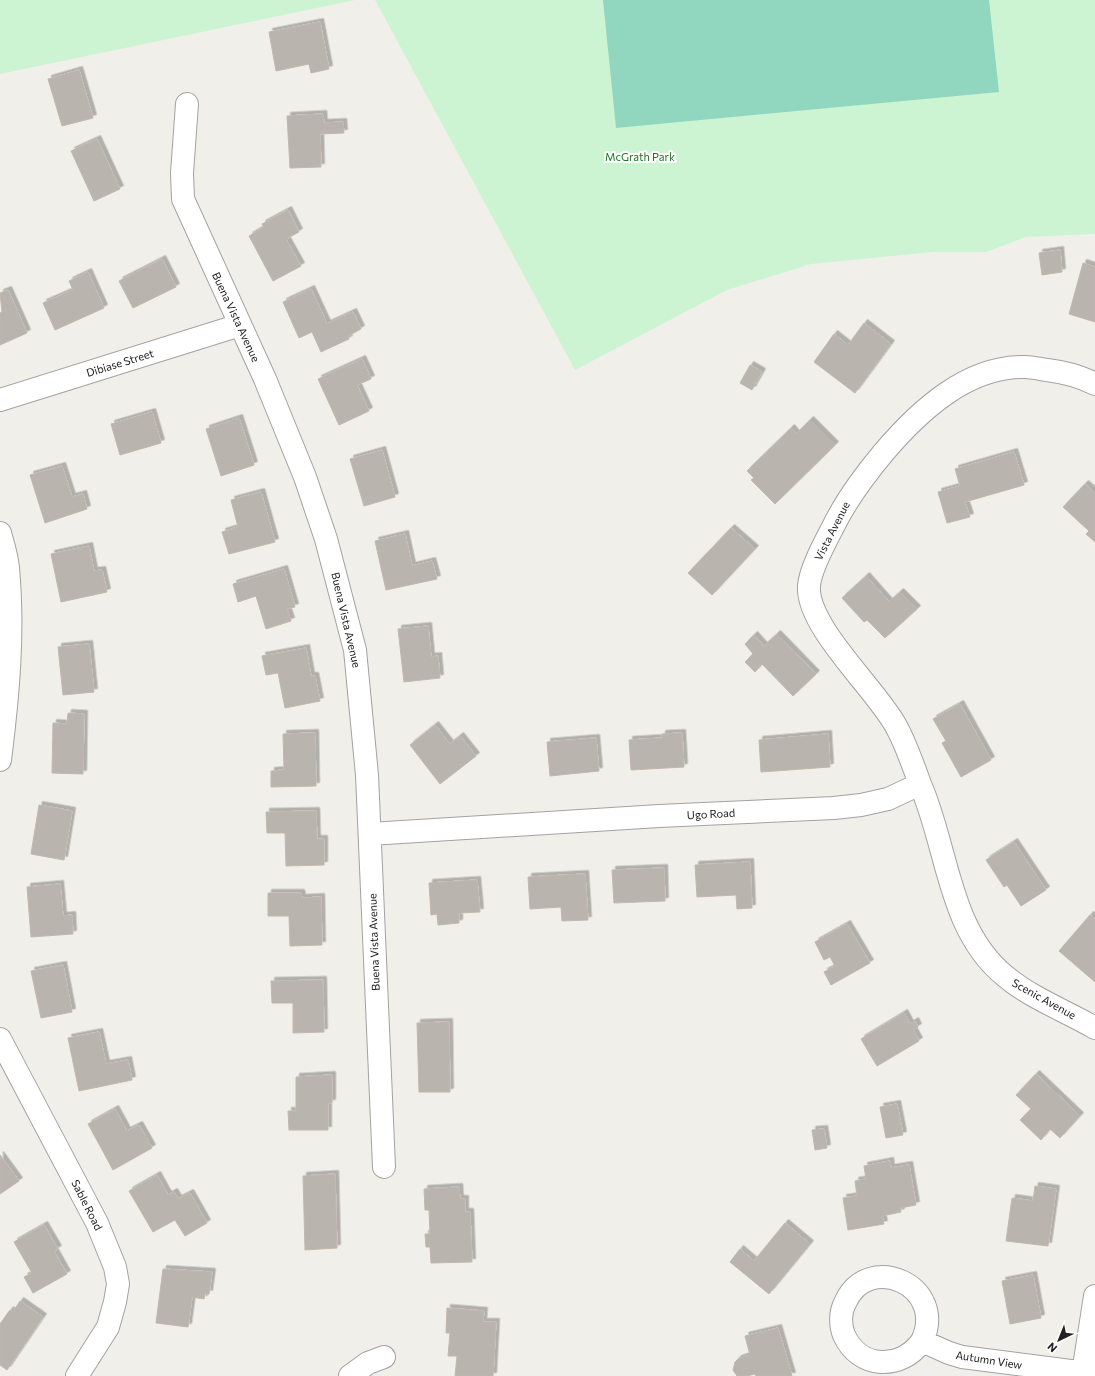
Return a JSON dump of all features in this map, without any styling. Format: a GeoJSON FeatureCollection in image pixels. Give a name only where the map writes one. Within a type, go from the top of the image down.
{"type":"FeatureCollection","features":[{"type":"Feature","properties":{"kind":"street","name":"Buena Vista Avenue"},"geometry":{"type":"LineString","coordinates":[[186,104],[182,172],[183,199],[279,412],[305,477],[326,540],[355,650],[361,702],[370,834],[384,1167]]}},
{"type":"Feature","properties":{"kind":"street","name":"Dibiase Street"},"geometry":{"type":"LineString","coordinates":[[0,400],[240,325]]}},
{"type":"Feature","properties":{"kind":"street","name":"Vista Avenue"},"geometry":{"type":"LineString","coordinates":[[920,784],[896,726],[876,696],[843,656],[820,623],[811,601],[809,585],[819,556],[844,505],[876,462],[901,432],[925,409],[957,387],[991,372],[1025,367],[1056,371],[1085,379],[1095,384]]}},
{"type":"Feature","properties":{"kind":"street"},"geometry":{"type":"LineString","coordinates":[[0,532],[8,567],[11,647],[8,693],[0,760]]}},
{"type":"Feature","properties":{"kind":"street","name":"Ugo Road"},"geometry":{"type":"LineString","coordinates":[[370,834],[659,816],[834,808],[862,805],[888,799],[920,784]]}},
{"type":"Feature","properties":{"kind":"street","name":"Scenic Avenue"},"geometry":{"type":"LineString","coordinates":[[920,784],[928,803],[958,906],[980,951],[1005,976],[1038,997],[1095,1028]]}},
{"type":"Feature","properties":{"kind":"street","name":"Sable Road"},"geometry":{"type":"LineString","coordinates":[[0,1039],[97,1224],[115,1267],[118,1284],[108,1327],[77,1376]]}},
{"type":"Feature","properties":{"kind":"street"},"geometry":{"type":"LineString","coordinates":[[1089,1373],[1095,1296]]}},
{"type":"Feature","properties":{"kind":"street","name":"Autumn View"},"geometry":{"type":"LineString","coordinates":[[922,1341],[949,1353],[962,1356],[1089,1373]]}},
{"type":"Feature","properties":{"kind":"street"},"geometry":{"type":"LineString","coordinates":[[350,1376],[368,1362],[384,1357]]}},
{"type":"Feature","properties":{"kind":"green space"},"geometry":{"type":"Polygon","coordinates":[[[0,0],[355,0],[0,74],[0,0]]]}},
{"type":"Feature","properties":{"kind":"green space","name":"McGrath Park"},"geometry":{"type":"Polygon","coordinates":[[[375,0],[1095,0],[1095,234],[1026,237],[986,252],[933,252],[811,264],[727,290],[575,370],[375,0]]]}},
{"type":"Feature","properties":{"kind":"green space"},"geometry":{"type":"Polygon","coordinates":[[[603,0],[989,0],[999,92],[616,128],[603,0]]]}},
{"type":"Feature","properties":{"kind":"building"},"geometry":{"type":"Polygon","coordinates":[[[320,22],[329,69],[311,73],[309,64],[276,71],[269,32],[320,22]]]}},
{"type":"Feature","properties":{"kind":"building"},"geometry":{"type":"Polygon","coordinates":[[[79,70],[93,118],[62,126],[48,79],[79,70]]]}},
{"type":"Feature","properties":{"kind":"building"},"geometry":{"type":"Polygon","coordinates":[[[323,114],[324,123],[343,122],[344,133],[320,134],[321,167],[290,168],[287,116],[323,114]]]}},
{"type":"Feature","properties":{"kind":"building"},"geometry":{"type":"Polygon","coordinates":[[[97,139],[120,189],[94,201],[71,151],[97,139]]]}},
{"type":"Feature","properties":{"kind":"building"},"geometry":{"type":"Polygon","coordinates":[[[288,210],[299,232],[286,239],[301,266],[273,281],[249,236],[264,227],[262,224],[288,210]]]}},
{"type":"Feature","properties":{"kind":"building"},"geometry":{"type":"Polygon","coordinates":[[[1060,250],[1062,272],[1042,275],[1039,253],[1060,250]]]}},
{"type":"Feature","properties":{"kind":"building"},"geometry":{"type":"Polygon","coordinates":[[[162,259],[176,287],[133,308],[119,281],[162,259]]]}},
{"type":"Feature","properties":{"kind":"building"},"geometry":{"type":"Polygon","coordinates":[[[1083,263],[1095,267],[1095,322],[1069,314],[1083,263]]]}},
{"type":"Feature","properties":{"kind":"building"},"geometry":{"type":"Polygon","coordinates":[[[88,272],[104,308],[55,330],[43,303],[73,290],[69,281],[88,272]]]}},
{"type":"Feature","properties":{"kind":"building"},"geometry":{"type":"Polygon","coordinates":[[[311,289],[327,324],[353,312],[361,329],[348,336],[349,339],[321,352],[312,332],[299,338],[283,302],[311,289]]]}},
{"type":"Feature","properties":{"kind":"building"},"geometry":{"type":"Polygon","coordinates":[[[8,290],[27,333],[0,345],[0,313],[2,312],[0,293],[8,290]]]}},
{"type":"Feature","properties":{"kind":"building"},"geometry":{"type":"Polygon","coordinates":[[[864,323],[891,344],[855,393],[814,362],[834,334],[848,345],[864,323]]]}},
{"type":"Feature","properties":{"kind":"building"},"geometry":{"type":"Polygon","coordinates":[[[362,359],[371,379],[357,385],[369,411],[339,425],[318,379],[362,359]]]}},
{"type":"Feature","properties":{"kind":"building"},"geometry":{"type":"Polygon","coordinates":[[[750,365],[762,372],[752,390],[740,383],[750,365]]]}},
{"type":"Feature","properties":{"kind":"building"},"geometry":{"type":"Polygon","coordinates":[[[152,412],[161,443],[120,455],[111,424],[152,412]]]}},
{"type":"Feature","properties":{"kind":"building"},"geometry":{"type":"Polygon","coordinates":[[[239,418],[254,465],[221,476],[206,429],[239,418]]]}},
{"type":"Feature","properties":{"kind":"building"},"geometry":{"type":"Polygon","coordinates":[[[810,420],[835,445],[775,504],[751,480],[754,478],[747,471],[791,428],[796,434],[810,420]]]}},
{"type":"Feature","properties":{"kind":"building"},"geometry":{"type":"Polygon","coordinates":[[[382,450],[395,497],[364,506],[350,459],[382,450]]]}},
{"type":"Feature","properties":{"kind":"building"},"geometry":{"type":"Polygon","coordinates":[[[1014,452],[1024,485],[965,502],[970,517],[947,523],[938,492],[960,486],[955,469],[1014,452]]]}},
{"type":"Feature","properties":{"kind":"building"},"geometry":{"type":"Polygon","coordinates":[[[62,466],[72,497],[83,494],[87,509],[45,523],[30,475],[62,466]]]}},
{"type":"Feature","properties":{"kind":"building"},"geometry":{"type":"Polygon","coordinates":[[[1085,484],[1095,493],[1095,542],[1086,534],[1089,531],[1063,507],[1085,484]]]}},
{"type":"Feature","properties":{"kind":"building"},"geometry":{"type":"Polygon","coordinates":[[[261,492],[275,542],[229,554],[222,532],[238,527],[231,500],[261,492]]]}},
{"type":"Feature","properties":{"kind":"building"},"geometry":{"type":"Polygon","coordinates":[[[731,528],[755,549],[712,595],[688,573],[731,528]]]}},
{"type":"Feature","properties":{"kind":"building"},"geometry":{"type":"Polygon","coordinates":[[[405,534],[412,566],[432,561],[437,579],[386,590],[375,541],[405,534]]]}},
{"type":"Feature","properties":{"kind":"building"},"geometry":{"type":"Polygon","coordinates":[[[89,546],[94,571],[102,570],[107,592],[61,602],[51,554],[89,546]]]}},
{"type":"Feature","properties":{"kind":"building"},"geometry":{"type":"Polygon","coordinates":[[[284,569],[295,607],[287,609],[291,621],[266,629],[256,596],[238,602],[233,584],[284,569]]]}},
{"type":"Feature","properties":{"kind":"building"},"geometry":{"type":"Polygon","coordinates":[[[866,576],[889,602],[900,592],[917,609],[885,638],[867,620],[864,622],[842,598],[866,576]]]}},
{"type":"Feature","properties":{"kind":"building"},"geometry":{"type":"Polygon","coordinates":[[[428,626],[431,657],[438,656],[440,678],[404,682],[398,629],[428,626]]]}},
{"type":"Feature","properties":{"kind":"building"},"geometry":{"type":"Polygon","coordinates":[[[777,634],[816,674],[793,696],[762,664],[755,672],[745,662],[753,654],[745,644],[754,635],[764,646],[777,634]]]}},
{"type":"Feature","properties":{"kind":"building"},"geometry":{"type":"Polygon","coordinates":[[[89,644],[94,692],[63,695],[58,647],[89,644]]]}},
{"type":"Feature","properties":{"kind":"building"},"geometry":{"type":"Polygon","coordinates":[[[306,648],[311,676],[315,676],[320,701],[285,708],[278,673],[266,675],[262,656],[306,648]]]}},
{"type":"Feature","properties":{"kind":"building"},"geometry":{"type":"Polygon","coordinates":[[[960,704],[991,760],[961,777],[942,743],[946,741],[933,719],[960,704]]]}},
{"type":"Feature","properties":{"kind":"building"},"geometry":{"type":"Polygon","coordinates":[[[68,713],[84,714],[83,774],[52,773],[53,723],[67,724],[68,713]]]}},
{"type":"Feature","properties":{"kind":"building"},"geometry":{"type":"Polygon","coordinates":[[[435,725],[450,744],[460,736],[476,756],[440,784],[410,745],[435,725]]]}},
{"type":"Feature","properties":{"kind":"building"},"geometry":{"type":"Polygon","coordinates":[[[315,733],[316,786],[271,787],[271,771],[284,770],[283,734],[315,733]]]}},
{"type":"Feature","properties":{"kind":"building"},"geometry":{"type":"Polygon","coordinates":[[[682,733],[684,767],[631,770],[629,740],[662,738],[662,734],[682,733]]]}},
{"type":"Feature","properties":{"kind":"building"},"geometry":{"type":"Polygon","coordinates":[[[828,734],[830,767],[761,772],[759,740],[828,734]]]}},
{"type":"Feature","properties":{"kind":"building"},"geometry":{"type":"Polygon","coordinates":[[[596,738],[599,771],[550,776],[547,742],[596,738]]]}},
{"type":"Feature","properties":{"kind":"building"},"geometry":{"type":"Polygon","coordinates":[[[39,805],[72,811],[64,860],[31,854],[39,805]]]}},
{"type":"Feature","properties":{"kind":"building"},"geometry":{"type":"Polygon","coordinates":[[[316,811],[317,839],[324,839],[324,865],[286,866],[285,833],[267,833],[266,812],[316,811]]]}},
{"type":"Feature","properties":{"kind":"building"},"geometry":{"type":"Polygon","coordinates":[[[1014,842],[1046,890],[1021,906],[1007,885],[1004,887],[986,860],[1014,842]]]}},
{"type":"Feature","properties":{"kind":"building"},"geometry":{"type":"Polygon","coordinates":[[[750,862],[752,908],[737,909],[736,895],[697,897],[695,865],[750,862]]]}},
{"type":"Feature","properties":{"kind":"building"},"geometry":{"type":"Polygon","coordinates":[[[664,868],[665,901],[614,903],[612,870],[664,868]]]}},
{"type":"Feature","properties":{"kind":"building"},"geometry":{"type":"Polygon","coordinates":[[[585,874],[588,920],[562,921],[561,907],[530,909],[528,877],[585,874]]]}},
{"type":"Feature","properties":{"kind":"building"},"geometry":{"type":"Polygon","coordinates":[[[477,880],[480,912],[459,913],[459,923],[438,925],[437,914],[431,915],[429,883],[477,880]]]}},
{"type":"Feature","properties":{"kind":"building"},"geometry":{"type":"Polygon","coordinates":[[[60,884],[63,916],[72,915],[73,934],[31,937],[27,887],[60,884]]]}},
{"type":"Feature","properties":{"kind":"building"},"geometry":{"type":"Polygon","coordinates":[[[268,893],[301,893],[302,898],[321,897],[322,945],[290,946],[289,916],[268,916],[268,893]]]}},
{"type":"Feature","properties":{"kind":"building"},"geometry":{"type":"Polygon","coordinates":[[[1090,915],[1095,919],[1095,982],[1059,951],[1090,915]]]}},
{"type":"Feature","properties":{"kind":"building"},"geometry":{"type":"Polygon","coordinates":[[[847,924],[870,963],[831,985],[824,972],[835,966],[830,957],[824,960],[815,942],[847,924]]]}},
{"type":"Feature","properties":{"kind":"building"},"geometry":{"type":"Polygon","coordinates":[[[63,965],[72,1012],[41,1018],[31,971],[63,965]]]}},
{"type":"Feature","properties":{"kind":"building"},"geometry":{"type":"Polygon","coordinates":[[[323,980],[324,1032],[293,1033],[293,1003],[272,1003],[271,981],[323,980]]]}},
{"type":"Feature","properties":{"kind":"building"},"geometry":{"type":"Polygon","coordinates":[[[904,1013],[910,1024],[915,1021],[918,1027],[913,1030],[919,1041],[877,1066],[861,1039],[904,1013]]]}},
{"type":"Feature","properties":{"kind":"building"},"geometry":{"type":"Polygon","coordinates":[[[449,1022],[450,1092],[419,1092],[417,1023],[449,1022]]]}},
{"type":"Feature","properties":{"kind":"building"},"geometry":{"type":"Polygon","coordinates":[[[99,1032],[106,1064],[128,1060],[132,1080],[79,1091],[68,1038],[99,1032]]]}},
{"type":"Feature","properties":{"kind":"building"},"geometry":{"type":"Polygon","coordinates":[[[1036,1074],[1080,1116],[1060,1138],[1050,1129],[1041,1140],[1020,1120],[1031,1109],[1016,1095],[1036,1074]]]}},
{"type":"Feature","properties":{"kind":"building"},"geometry":{"type":"Polygon","coordinates":[[[332,1075],[332,1103],[328,1103],[328,1130],[289,1130],[288,1111],[296,1111],[296,1077],[332,1075]]]}},
{"type":"Feature","properties":{"kind":"building"},"geometry":{"type":"Polygon","coordinates":[[[897,1104],[903,1135],[886,1138],[880,1107],[897,1104]]]}},
{"type":"Feature","properties":{"kind":"building"},"geometry":{"type":"Polygon","coordinates":[[[115,1109],[127,1131],[139,1125],[152,1148],[113,1170],[88,1124],[115,1109]]]}},
{"type":"Feature","properties":{"kind":"building"},"geometry":{"type":"Polygon","coordinates":[[[824,1129],[827,1148],[815,1150],[812,1130],[824,1129]]]}},
{"type":"Feature","properties":{"kind":"building"},"geometry":{"type":"Polygon","coordinates":[[[0,1155],[19,1181],[0,1194],[0,1155]]]}},
{"type":"Feature","properties":{"kind":"building"},"geometry":{"type":"Polygon","coordinates":[[[890,1161],[891,1168],[909,1165],[916,1205],[900,1208],[901,1212],[882,1216],[884,1224],[848,1230],[843,1198],[857,1196],[855,1181],[866,1179],[864,1166],[890,1161]]]}},
{"type":"Feature","properties":{"kind":"building"},"geometry":{"type":"Polygon","coordinates":[[[335,1174],[337,1248],[305,1250],[303,1176],[335,1174]]]}},
{"type":"Feature","properties":{"kind":"building"},"geometry":{"type":"Polygon","coordinates":[[[157,1175],[168,1195],[174,1192],[178,1199],[190,1193],[207,1223],[185,1236],[175,1220],[153,1232],[129,1191],[157,1175]]]}},
{"type":"Feature","properties":{"kind":"building"},"geometry":{"type":"Polygon","coordinates":[[[1035,1186],[1056,1189],[1048,1246],[1006,1241],[1012,1198],[1033,1201],[1035,1186]]]}},
{"type":"Feature","properties":{"kind":"building"},"geometry":{"type":"Polygon","coordinates":[[[459,1187],[460,1199],[465,1199],[465,1212],[470,1212],[472,1262],[431,1263],[430,1247],[426,1247],[425,1234],[430,1234],[429,1210],[425,1210],[424,1189],[459,1187]]]}},
{"type":"Feature","properties":{"kind":"building"},"geometry":{"type":"Polygon","coordinates":[[[785,1223],[810,1244],[769,1294],[730,1262],[740,1249],[754,1261],[785,1223]]]}},
{"type":"Feature","properties":{"kind":"building"},"geometry":{"type":"Polygon","coordinates":[[[44,1225],[58,1249],[54,1251],[67,1274],[33,1293],[24,1277],[32,1273],[14,1242],[44,1225]]]}},
{"type":"Feature","properties":{"kind":"building"},"geometry":{"type":"Polygon","coordinates":[[[163,1269],[212,1272],[209,1294],[205,1293],[204,1299],[192,1297],[188,1327],[156,1323],[163,1269]]]}},
{"type":"Feature","properties":{"kind":"building"},"geometry":{"type":"Polygon","coordinates":[[[1033,1275],[1041,1318],[1010,1324],[1002,1281],[1033,1275]]]}},
{"type":"Feature","properties":{"kind":"building"},"geometry":{"type":"Polygon","coordinates":[[[20,1301],[43,1317],[7,1370],[0,1365],[0,1324],[10,1310],[13,1312],[20,1301]]]}},
{"type":"Feature","properties":{"kind":"building"},"geometry":{"type":"Polygon","coordinates":[[[447,1308],[484,1311],[483,1322],[496,1322],[493,1376],[455,1376],[457,1356],[448,1356],[450,1333],[446,1333],[447,1308]]]}},
{"type":"Feature","properties":{"kind":"building"},"geometry":{"type":"Polygon","coordinates":[[[778,1328],[792,1376],[756,1376],[755,1374],[737,1376],[733,1370],[735,1362],[738,1359],[750,1355],[745,1336],[778,1328]]]}}]}
